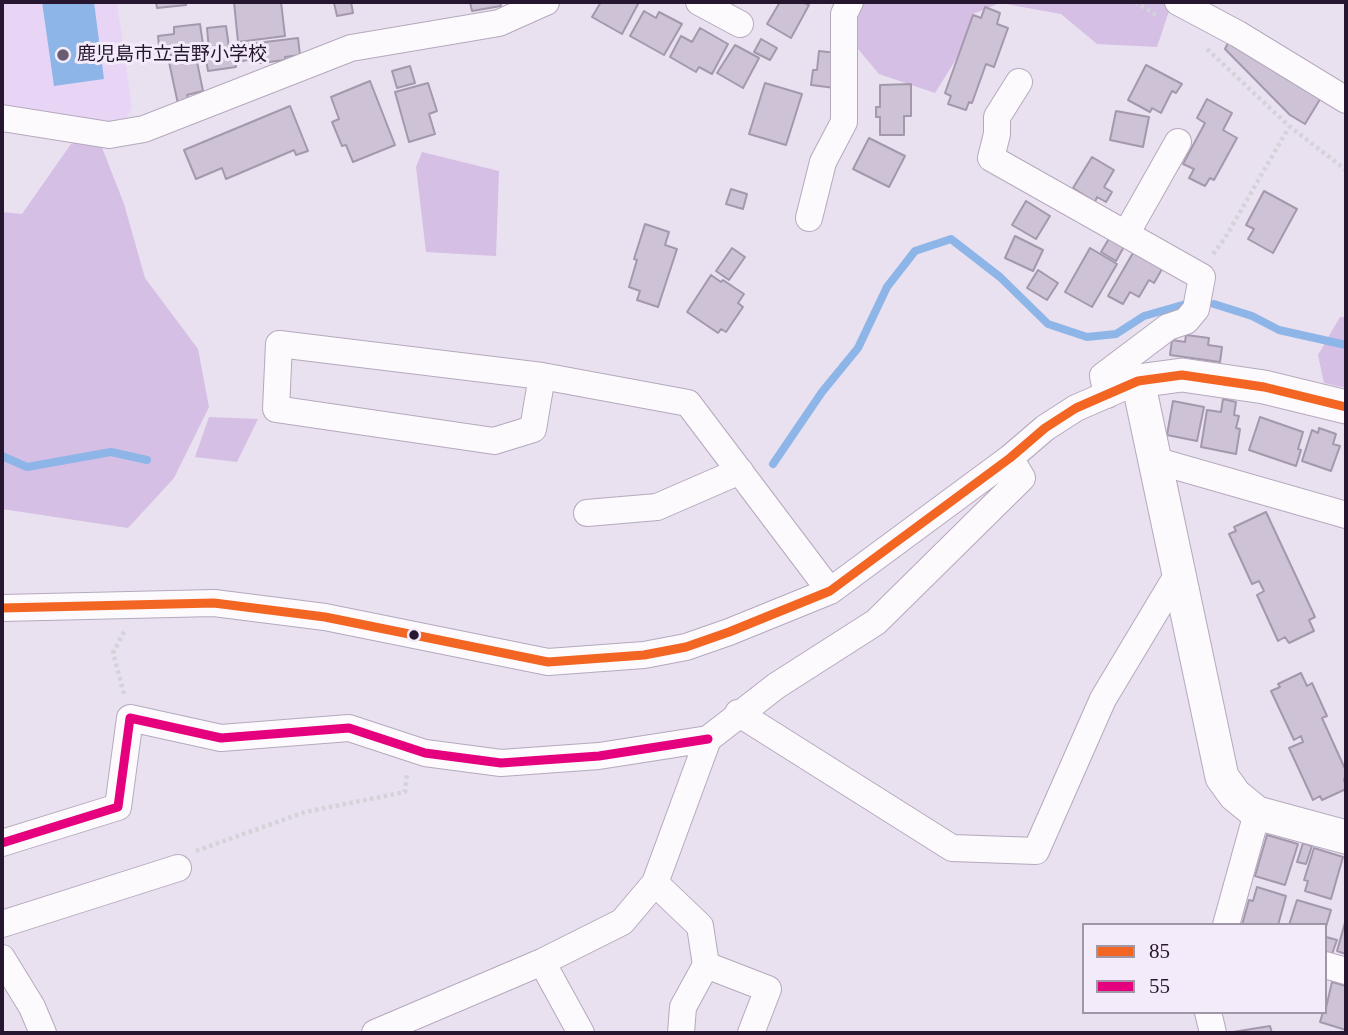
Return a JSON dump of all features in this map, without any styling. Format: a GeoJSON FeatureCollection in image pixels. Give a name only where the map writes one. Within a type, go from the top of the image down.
{"type":"FeatureCollection","features":[{"type":"Feature","properties":{"kind":"street"},"geometry":{"type":"LineString","coordinates":[[2,118],[109,135],[144,129],[351,48],[499,23],[514,9],[546,2]]}},
{"type":"Feature","properties":{"kind":"street"},"geometry":{"type":"LineString","coordinates":[[699,2],[740,24]]}},
{"type":"Feature","properties":{"kind":"street"},"geometry":{"type":"LineString","coordinates":[[809,218],[823,162],[844,122],[844,14],[850,2]]}},
{"type":"Feature","properties":{"kind":"street"},"geometry":{"type":"LineString","coordinates":[[1169,9],[1238,34],[1346,100]]}},
{"type":"Feature","properties":{"kind":"street"},"geometry":{"type":"LineString","coordinates":[[1018,82],[997,117],[992,158],[1202,277],[1196,310],[1186,321],[1168,327],[1104,376],[1107,395]]}},
{"type":"Feature","properties":{"kind":"street"},"geometry":{"type":"LineString","coordinates":[[1126,234],[1178,142]]}},
{"type":"Feature","properties":{"kind":"street"},"geometry":{"type":"LineString","coordinates":[[542,376],[533,429],[494,441],[276,409],[279,344],[542,376],[688,403],[830,591]]}},
{"type":"Feature","properties":{"kind":"street"},"geometry":{"type":"LineString","coordinates":[[2,608],[214,603],[325,617],[548,662],[644,655],[686,647],[830,591],[1010,458],[1045,428],[1076,408],[1138,381],[1182,374],[1264,387],[1346,407]]}},
{"type":"Feature","properties":{"kind":"street"},"geometry":{"type":"LineString","coordinates":[[1138,381],[1222,777],[1235,796],[1257,813],[1346,837]]}},
{"type":"Feature","properties":{"kind":"street"},"geometry":{"type":"LineString","coordinates":[[375,1033],[542,962],[622,922],[655,883],[708,739],[738,713],[876,622],[1022,478],[1010,458]]}},
{"type":"Feature","properties":{"kind":"street"},"geometry":{"type":"LineString","coordinates":[[1154,460],[1346,515]]}},
{"type":"Feature","properties":{"kind":"street"},"geometry":{"type":"LineString","coordinates":[[587,513],[657,507],[740,471]]}},
{"type":"Feature","properties":{"kind":"street"},"geometry":{"type":"LineString","coordinates":[[738,713],[951,848],[1036,851],[1103,699],[1178,574]]}},
{"type":"Feature","properties":{"kind":"street"},"geometry":{"type":"LineString","coordinates":[[2,843],[118,807],[130,718],[221,738],[349,728],[409,749],[501,763],[599,755],[708,739]]}},
{"type":"Feature","properties":{"kind":"street"},"geometry":{"type":"LineString","coordinates":[[1227,923],[1257,813]]}},
{"type":"Feature","properties":{"kind":"street"},"geometry":{"type":"LineString","coordinates":[[2,924],[178,867]]}},
{"type":"Feature","properties":{"kind":"street"},"geometry":{"type":"LineString","coordinates":[[655,883],[700,926],[706,965],[683,1006],[681,1033]]}},
{"type":"Feature","properties":{"kind":"street"},"geometry":{"type":"LineString","coordinates":[[2,958],[32,1007],[43,1033]]}},
{"type":"Feature","properties":{"kind":"street"},"geometry":{"type":"LineString","coordinates":[[542,962],[581,1033]]}},
{"type":"Feature","properties":{"kind":"street"},"geometry":{"type":"LineString","coordinates":[[706,965],[768,989],[751,1033]]}},
{"type":"Feature","properties":{"kind":"street"},"geometry":{"type":"LineString","coordinates":[[1327,966],[1346,971]]}},
{"type":"Feature","properties":{"kind":"street"},"geometry":{"type":"LineString","coordinates":[[1208,1014],[1213,1033]]}},
{"type":"Feature","properties":{"kind":"path"},"geometry":{"type":"LineString","coordinates":[[1135,2],[1169,9]]}},
{"type":"Feature","properties":{"kind":"path"},"geometry":{"type":"LineString","coordinates":[[1202,46],[1213,53],[1289,126],[1346,170]]}},
{"type":"Feature","properties":{"kind":"path"},"geometry":{"type":"LineString","coordinates":[[1202,277],[1289,126]]}},
{"type":"Feature","properties":{"kind":"path"},"geometry":{"type":"LineString","coordinates":[[130,718],[113,653],[138,604]]}},
{"type":"Feature","properties":{"kind":"path"},"geometry":{"type":"LineString","coordinates":[[178,867],[193,852],[305,812],[405,792],[409,749]]}},
{"type":"Feature","properties":{"kind":"shaded area","name":"鹿児島市立吉野小学校"},"geometry":{"type":"Polygon","coordinates":[[[2,2],[117,2],[132,108],[122,125],[2,110],[2,2]]]}},
{"type":"Feature","properties":{"kind":"shaded area"},"geometry":{"type":"Polygon","coordinates":[[[860,2],[1172,2],[1157,47],[1097,44],[1061,14],[1000,3],[973,14],[958,56],[935,93],[879,74],[853,43],[852,19],[860,2]]]}},
{"type":"Feature","properties":{"kind":"shaded area"},"geometry":{"type":"Polygon","coordinates":[[[96,132],[124,204],[145,278],[198,349],[209,407],[174,478],[128,528],[2,509],[2,212],[22,214],[71,144],[96,132]]]}},
{"type":"Feature","properties":{"kind":"shaded area"},"geometry":{"type":"Polygon","coordinates":[[[422,152],[499,171],[496,256],[426,252],[416,167],[422,152]]]}},
{"type":"Feature","properties":{"kind":"shaded area"},"geometry":{"type":"Polygon","coordinates":[[[1340,317],[1346,317],[1346,388],[1324,383],[1318,355],[1340,317]]]}},
{"type":"Feature","properties":{"kind":"shaded area"},"geometry":{"type":"Polygon","coordinates":[[[209,417],[258,419],[237,462],[195,457],[209,417]]]}},
{"type":"Feature","properties":{"kind":"water"},"geometry":{"type":"Polygon","coordinates":[[[42,2],[94,2],[104,79],[54,86],[42,2]]]}},
{"type":"Feature","properties":{"kind":"building"},"geometry":{"type":"Polygon","coordinates":[[[156,2],[186,2],[186,5],[157,8],[156,2]]]}},
{"type":"Feature","properties":{"kind":"building"},"geometry":{"type":"Polygon","coordinates":[[[234,2],[281,2],[285,36],[238,42],[234,2]]]}},
{"type":"Feature","properties":{"kind":"building"},"geometry":{"type":"Polygon","coordinates":[[[351,2],[353,13],[337,16],[334,3],[351,2]]]}},
{"type":"Feature","properties":{"kind":"building"},"geometry":{"type":"Polygon","coordinates":[[[470,2],[500,2],[501,6],[472,11],[470,2]]]}},
{"type":"Feature","properties":{"kind":"building"},"geometry":{"type":"Polygon","coordinates":[[[601,2],[638,4],[622,34],[592,17],[601,2]]]}},
{"type":"Feature","properties":{"kind":"building"},"geometry":{"type":"Polygon","coordinates":[[[780,2],[802,2],[809,5],[791,38],[767,24],[780,2]]]}},
{"type":"Feature","properties":{"kind":"building"},"geometry":{"type":"Polygon","coordinates":[[[985,7],[1000,13],[997,24],[1008,28],[994,67],[986,64],[972,103],[969,102],[966,110],[948,104],[951,96],[945,93],[973,15],[981,18],[985,7]]]}},
{"type":"Feature","properties":{"kind":"building"},"geometry":{"type":"Polygon","coordinates":[[[644,11],[656,18],[659,12],[682,24],[664,55],[630,36],[644,11]]]}},
{"type":"Feature","properties":{"kind":"building"},"geometry":{"type":"Polygon","coordinates":[[[200,24],[204,51],[160,56],[158,36],[174,34],[174,27],[200,24]]]}},
{"type":"Feature","properties":{"kind":"building"},"geometry":{"type":"Polygon","coordinates":[[[226,26],[229,47],[209,50],[207,28],[226,26]]]}},
{"type":"Feature","properties":{"kind":"building"},"geometry":{"type":"Polygon","coordinates":[[[700,28],[728,44],[712,74],[699,67],[696,72],[670,57],[681,36],[692,42],[700,28]]]}},
{"type":"Feature","properties":{"kind":"building"},"geometry":{"type":"Polygon","coordinates":[[[298,38],[300,55],[260,63],[259,58],[242,61],[240,45],[298,38]]]}},
{"type":"Feature","properties":{"kind":"building"},"geometry":{"type":"Polygon","coordinates":[[[761,39],[777,48],[770,60],[754,52],[761,39]]]}},
{"type":"Feature","properties":{"kind":"building"},"geometry":{"type":"Polygon","coordinates":[[[1229,41],[1322,96],[1305,124],[1290,115],[1225,49],[1229,41]]]}},
{"type":"Feature","properties":{"kind":"building"},"geometry":{"type":"Polygon","coordinates":[[[735,45],[759,58],[743,88],[717,73],[735,45]]]}},
{"type":"Feature","properties":{"kind":"building"},"geometry":{"type":"Polygon","coordinates":[[[233,50],[236,67],[208,71],[205,54],[233,50]]]}},
{"type":"Feature","properties":{"kind":"building"},"geometry":{"type":"Polygon","coordinates":[[[819,51],[836,53],[835,88],[811,85],[813,70],[817,70],[819,51]]]}},
{"type":"Feature","properties":{"kind":"building"},"geometry":{"type":"Polygon","coordinates":[[[196,57],[203,91],[187,95],[189,102],[178,104],[169,62],[196,57]]]}},
{"type":"Feature","properties":{"kind":"building"},"geometry":{"type":"Polygon","coordinates":[[[1146,65],[1182,84],[1176,93],[1172,91],[1161,113],[1152,108],[1150,112],[1128,100],[1146,65]]]}},
{"type":"Feature","properties":{"kind":"building"},"geometry":{"type":"Polygon","coordinates":[[[410,66],[415,83],[397,88],[392,71],[410,66]]]}},
{"type":"Feature","properties":{"kind":"building"},"geometry":{"type":"Polygon","coordinates":[[[370,81],[395,145],[353,162],[346,145],[342,146],[332,122],[339,119],[331,97],[370,81]]]}},
{"type":"Feature","properties":{"kind":"building"},"geometry":{"type":"Polygon","coordinates":[[[428,83],[437,111],[429,114],[435,134],[409,142],[395,92],[428,83]]]}},
{"type":"Feature","properties":{"kind":"building"},"geometry":{"type":"Polygon","coordinates":[[[765,83],[802,94],[786,145],[749,134],[765,83]]]}},
{"type":"Feature","properties":{"kind":"building"},"geometry":{"type":"Polygon","coordinates":[[[911,84],[911,116],[904,116],[904,135],[880,135],[880,117],[876,117],[876,107],[880,107],[880,85],[911,84]]]}},
{"type":"Feature","properties":{"kind":"building"},"geometry":{"type":"Polygon","coordinates":[[[1207,99],[1232,113],[1223,130],[1237,138],[1214,180],[1210,178],[1205,186],[1189,178],[1194,169],[1183,164],[1205,123],[1197,118],[1207,99]]]}},
{"type":"Feature","properties":{"kind":"building"},"geometry":{"type":"Polygon","coordinates":[[[290,106],[308,151],[296,155],[294,150],[226,179],[222,168],[196,179],[184,150],[290,106]]]}},
{"type":"Feature","properties":{"kind":"building"},"geometry":{"type":"Polygon","coordinates":[[[1116,111],[1149,117],[1143,147],[1110,140],[1116,111]]]}},
{"type":"Feature","properties":{"kind":"building"},"geometry":{"type":"Polygon","coordinates":[[[869,138],[905,156],[889,187],[853,169],[869,138]]]}},
{"type":"Feature","properties":{"kind":"building"},"geometry":{"type":"Polygon","coordinates":[[[1092,157],[1114,170],[1104,187],[1112,192],[1106,202],[1097,197],[1095,202],[1073,188],[1092,157]]]}},
{"type":"Feature","properties":{"kind":"building"},"geometry":{"type":"Polygon","coordinates":[[[731,189],[747,194],[743,209],[726,204],[731,189]]]}},
{"type":"Feature","properties":{"kind":"building"},"geometry":{"type":"Polygon","coordinates":[[[1264,191],[1297,209],[1273,253],[1248,239],[1254,229],[1246,225],[1264,191]]]}},
{"type":"Feature","properties":{"kind":"building"},"geometry":{"type":"Polygon","coordinates":[[[1026,201],[1050,216],[1036,239],[1012,225],[1026,201]]]}},
{"type":"Feature","properties":{"kind":"building"},"geometry":{"type":"Polygon","coordinates":[[[645,224],[669,232],[665,245],[677,249],[658,307],[637,300],[640,291],[629,287],[645,224]]]}},
{"type":"Feature","properties":{"kind":"building"},"geometry":{"type":"Polygon","coordinates":[[[1015,236],[1043,250],[1033,271],[1005,258],[1015,236]]]}},
{"type":"Feature","properties":{"kind":"building"},"geometry":{"type":"Polygon","coordinates":[[[1110,237],[1125,245],[1116,261],[1101,252],[1110,237]]]}},
{"type":"Feature","properties":{"kind":"building"},"geometry":{"type":"Polygon","coordinates":[[[1137,246],[1166,262],[1154,283],[1149,280],[1139,297],[1130,292],[1123,304],[1108,296],[1137,246]]]}},
{"type":"Feature","properties":{"kind":"building"},"geometry":{"type":"Polygon","coordinates":[[[732,248],[745,257],[729,280],[716,271],[732,248]]]}},
{"type":"Feature","properties":{"kind":"building"},"geometry":{"type":"Polygon","coordinates":[[[1090,248],[1117,264],[1092,307],[1065,292],[1090,248]]]}},
{"type":"Feature","properties":{"kind":"building"},"geometry":{"type":"Polygon","coordinates":[[[1038,270],[1058,283],[1047,300],[1027,288],[1038,270]]]}},
{"type":"Feature","properties":{"kind":"building"},"geometry":{"type":"Polygon","coordinates":[[[711,275],[744,294],[738,303],[743,307],[726,332],[721,329],[718,333],[687,312],[711,275]]]}},
{"type":"Feature","properties":{"kind":"building"},"geometry":{"type":"Polygon","coordinates":[[[1186,335],[1209,338],[1208,345],[1222,347],[1220,362],[1170,355],[1172,340],[1185,342],[1186,335]]]}},
{"type":"Feature","properties":{"kind":"building"},"geometry":{"type":"Polygon","coordinates":[[[1223,399],[1236,402],[1234,415],[1239,416],[1236,428],[1240,429],[1236,454],[1201,447],[1207,410],[1221,412],[1223,399]]]}},
{"type":"Feature","properties":{"kind":"building"},"geometry":{"type":"Polygon","coordinates":[[[1173,401],[1204,407],[1197,441],[1167,435],[1173,401]]]}},
{"type":"Feature","properties":{"kind":"building"},"geometry":{"type":"Polygon","coordinates":[[[1260,417],[1303,432],[1296,466],[1249,450],[1260,417]]]}},
{"type":"Feature","properties":{"kind":"building"},"geometry":{"type":"Polygon","coordinates":[[[1319,428],[1336,434],[1333,444],[1340,446],[1331,471],[1302,461],[1312,430],[1318,433],[1319,428]]]}},
{"type":"Feature","properties":{"kind":"building"},"geometry":{"type":"Polygon","coordinates":[[[1266,512],[1315,617],[1309,620],[1314,631],[1289,643],[1285,637],[1278,641],[1257,595],[1264,591],[1259,581],[1252,584],[1229,534],[1236,531],[1234,527],[1266,512]]]}},
{"type":"Feature","properties":{"kind":"building"},"geometry":{"type":"Polygon","coordinates":[[[1301,673],[1307,686],[1312,683],[1327,716],[1322,718],[1346,771],[1346,789],[1322,800],[1320,796],[1313,800],[1289,748],[1303,742],[1301,736],[1294,740],[1271,691],[1280,687],[1278,684],[1301,673]]]}},
{"type":"Feature","properties":{"kind":"building"},"geometry":{"type":"Polygon","coordinates":[[[1267,835],[1298,844],[1285,885],[1255,876],[1267,835]]]}},
{"type":"Feature","properties":{"kind":"building"},"geometry":{"type":"Polygon","coordinates":[[[1303,843],[1312,846],[1306,864],[1297,862],[1303,843]]]}},
{"type":"Feature","properties":{"kind":"building"},"geometry":{"type":"Polygon","coordinates":[[[1314,848],[1343,857],[1331,899],[1305,891],[1308,881],[1304,880],[1314,848]]]}},
{"type":"Feature","properties":{"kind":"building"},"geometry":{"type":"Polygon","coordinates":[[[1257,887],[1286,896],[1279,923],[1243,923],[1249,900],[1253,901],[1257,887]]]}},
{"type":"Feature","properties":{"kind":"building"},"geometry":{"type":"Polygon","coordinates":[[[1297,900],[1331,910],[1327,923],[1290,923],[1297,900]]]}},
{"type":"Feature","properties":{"kind":"building"},"geometry":{"type":"Polygon","coordinates":[[[1346,919],[1346,954],[1337,951],[1346,919]]]}},
{"type":"Feature","properties":{"kind":"building"},"geometry":{"type":"Polygon","coordinates":[[[1327,937],[1337,940],[1332,954],[1327,953],[1327,937]]]}},
{"type":"Feature","properties":{"kind":"building"},"geometry":{"type":"Polygon","coordinates":[[[1332,982],[1346,986],[1346,1030],[1320,1022],[1322,1014],[1327,1014],[1332,982]]]}},
{"type":"Feature","properties":{"kind":"building"},"geometry":{"type":"Polygon","coordinates":[[[1270,1026],[1272,1033],[1233,1032],[1270,1026]]]}},
{"type":"Feature","properties":{"kind":"waterway"},"geometry":{"type":"LineString","coordinates":[[773,464],[822,392],[858,348],[887,287],[915,251],[951,239],[1000,277],[1048,324],[1087,337],[1116,334],[1144,316],[1186,304]]}},
{"type":"Feature","properties":{"kind":"waterway"},"geometry":{"type":"LineString","coordinates":[[1214,304],[1252,316],[1279,330],[1346,345]]}},
{"type":"Feature","properties":{"kind":"waterway"},"geometry":{"type":"LineString","coordinates":[[2,456],[27,467],[111,452],[147,460]]}},
{"type":"Feature","properties":{"kind":"transit line","name":"85"},"geometry":{"type":"LineString","coordinates":[[2,608],[214,603],[325,617],[548,662],[644,655],[686,647],[830,591],[1010,458],[1045,428],[1076,408],[1138,381],[1182,375],[1264,387],[1346,407]]}},
{"type":"Feature","properties":{"kind":"transit line","name":"55"},"geometry":{"type":"LineString","coordinates":[[2,843],[118,807],[130,718],[221,738],[349,728],[425,753],[501,763],[599,756],[708,739]]}},
{"type":"Feature","properties":{"kind":"place","name":"鹿児島市立吉野小学校"},"geometry":{"type":"Point","coordinates":[63,55]}}]}
